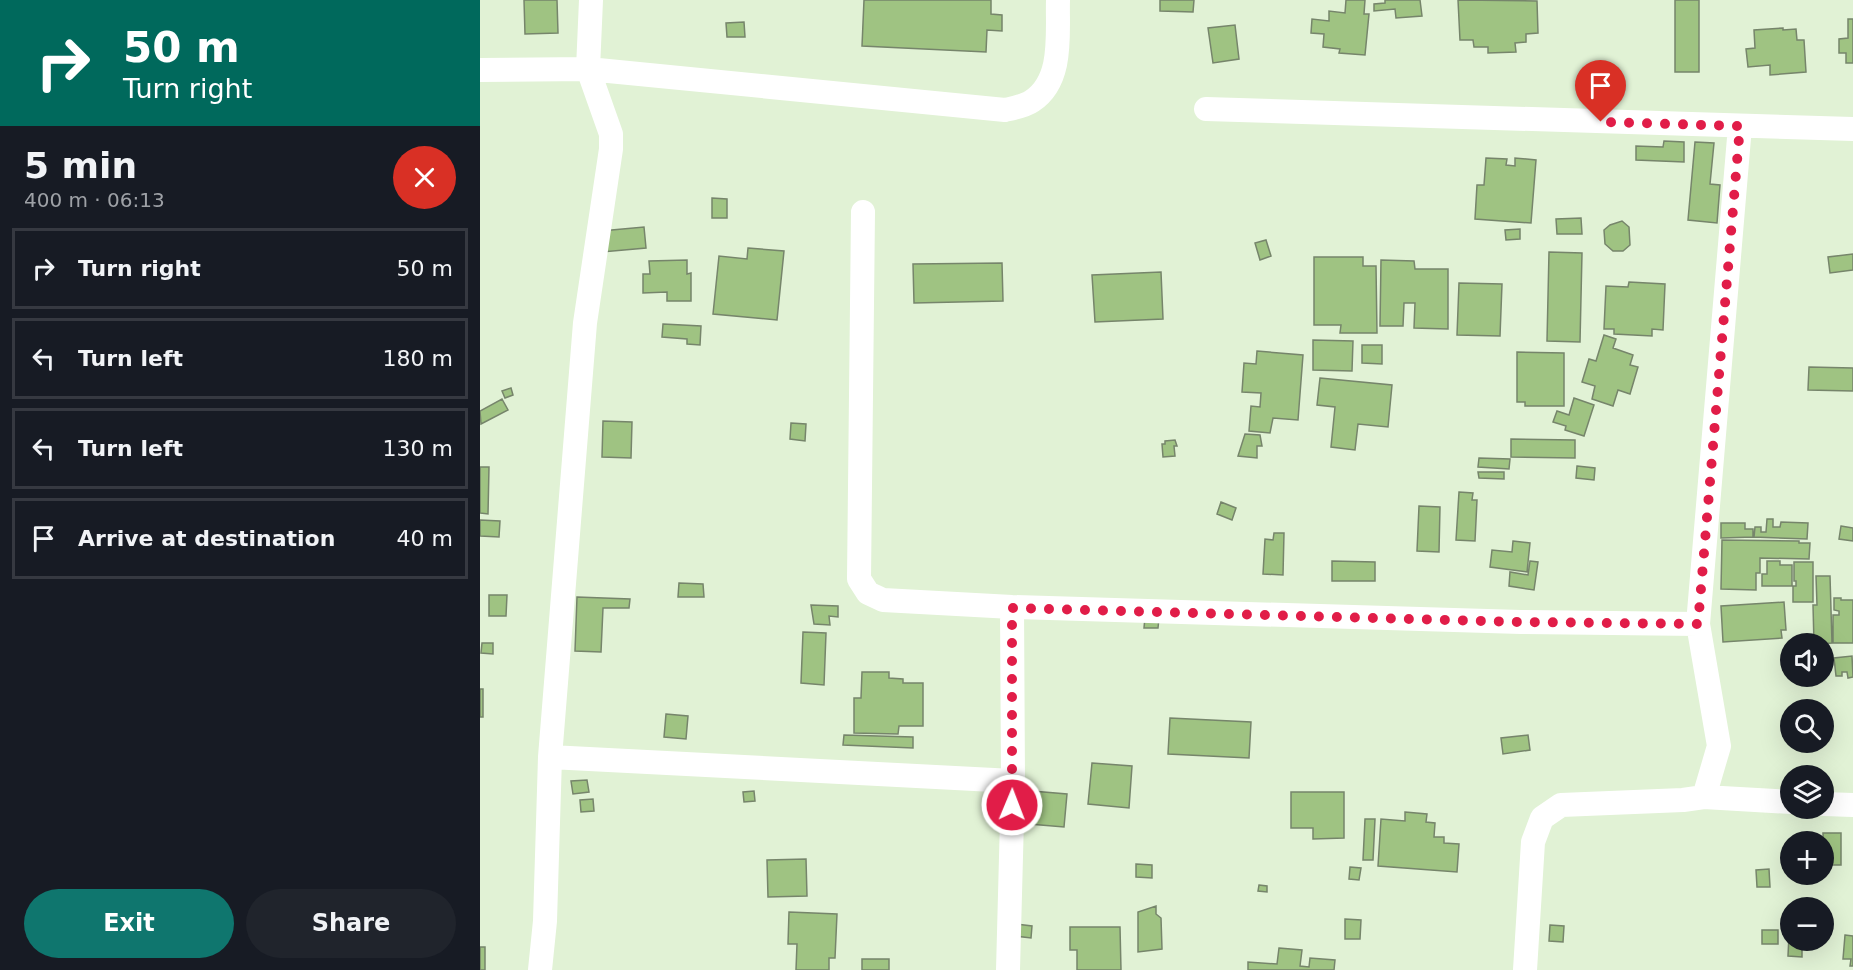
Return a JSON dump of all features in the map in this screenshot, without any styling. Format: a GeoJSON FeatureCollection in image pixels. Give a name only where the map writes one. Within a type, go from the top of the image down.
{"type":"FeatureCollection","features":[{"type":"Feature","properties":{"kind":"street"},"geometry":{"type":"LineString","coordinates":[[540,970],[545,921],[550,757],[585,323],[611,149],[610,134],[588,69],[591,0]]}},
{"type":"Feature","properties":{"kind":"street"},"geometry":{"type":"LineString","coordinates":[[480,70],[588,69],[1005,110],[1030,102],[1044,91],[1057,61],[1058,0]]}},
{"type":"Feature","properties":{"kind":"street"},"geometry":{"type":"LineString","coordinates":[[1206,109],[1853,129]]}},
{"type":"Feature","properties":{"kind":"street"},"geometry":{"type":"LineString","coordinates":[[1704,797],[1719,746],[1698,624],[1740,126]]}},
{"type":"Feature","properties":{"kind":"street"},"geometry":{"type":"LineString","coordinates":[[863,212],[859,579],[867,593],[883,600],[1012,608],[1521,622],[1698,624]]}},
{"type":"Feature","properties":{"kind":"street"},"geometry":{"type":"LineString","coordinates":[[1008,970],[1013,781],[1012,608]]}},
{"type":"Feature","properties":{"kind":"street"},"geometry":{"type":"LineString","coordinates":[[550,757],[1013,781]]}},
{"type":"Feature","properties":{"kind":"street"},"geometry":{"type":"LineString","coordinates":[[1525,970],[1533,842],[1542,818],[1561,805],[1683,800],[1704,797],[1780,801]]}},
{"type":"Feature","properties":{"kind":"street"},"geometry":{"type":"LineString","coordinates":[[1834,805],[1853,806]]}},
{"type":"Feature","properties":{"kind":"building"},"geometry":{"type":"Polygon","coordinates":[[[524,0],[557,0],[558,33],[525,34],[524,0]]]}},
{"type":"Feature","properties":{"kind":"building"},"geometry":{"type":"Polygon","coordinates":[[[864,0],[991,0],[991,14],[1002,15],[1002,31],[987,30],[986,52],[862,46],[864,0]]]}},
{"type":"Feature","properties":{"kind":"building"},"geometry":{"type":"Polygon","coordinates":[[[1160,0],[1194,0],[1193,12],[1160,11],[1160,0]]]}},
{"type":"Feature","properties":{"kind":"building"},"geometry":{"type":"Polygon","coordinates":[[[1346,0],[1365,0],[1364,14],[1369,14],[1365,55],[1339,53],[1340,49],[1323,47],[1324,34],[1311,33],[1312,19],[1329,21],[1329,11],[1345,13],[1346,0]]]}},
{"type":"Feature","properties":{"kind":"building"},"geometry":{"type":"Polygon","coordinates":[[[1385,0],[1420,0],[1422,16],[1396,18],[1395,9],[1374,11],[1374,4],[1385,3],[1385,0]]]}},
{"type":"Feature","properties":{"kind":"building"},"geometry":{"type":"Polygon","coordinates":[[[1458,0],[1537,1],[1538,33],[1526,34],[1526,42],[1515,43],[1516,52],[1488,53],[1488,47],[1474,47],[1473,40],[1460,40],[1458,0]]]}},
{"type":"Feature","properties":{"kind":"building"},"geometry":{"type":"Polygon","coordinates":[[[1675,0],[1699,0],[1699,72],[1675,72],[1675,0]]]}},
{"type":"Feature","properties":{"kind":"building"},"geometry":{"type":"Polygon","coordinates":[[[1848,19],[1853,19],[1853,63],[1846,63],[1846,53],[1839,53],[1839,39],[1848,38],[1848,19]]]}},
{"type":"Feature","properties":{"kind":"building"},"geometry":{"type":"Polygon","coordinates":[[[744,22],[745,37],[727,37],[726,23],[744,22]]]}},
{"type":"Feature","properties":{"kind":"building"},"geometry":{"type":"Polygon","coordinates":[[[1235,25],[1239,59],[1213,63],[1208,28],[1235,25]]]}},
{"type":"Feature","properties":{"kind":"building"},"geometry":{"type":"Polygon","coordinates":[[[1783,28],[1783,30],[1796,29],[1797,40],[1804,40],[1806,72],[1770,75],[1770,65],[1748,67],[1746,49],[1755,48],[1754,30],[1783,28]]]}},
{"type":"Feature","properties":{"kind":"building"},"geometry":{"type":"Polygon","coordinates":[[[1664,141],[1684,142],[1684,162],[1636,160],[1636,146],[1663,147],[1664,141]]]}},
{"type":"Feature","properties":{"kind":"building"},"geometry":{"type":"Polygon","coordinates":[[[1695,142],[1714,143],[1710,184],[1720,185],[1717,223],[1688,220],[1695,142]]]}},
{"type":"Feature","properties":{"kind":"building"},"geometry":{"type":"Polygon","coordinates":[[[1486,158],[1507,159],[1506,165],[1515,166],[1515,158],[1536,160],[1531,223],[1475,219],[1477,185],[1484,185],[1486,158]]]}},
{"type":"Feature","properties":{"kind":"building"},"geometry":{"type":"Polygon","coordinates":[[[712,198],[727,199],[727,218],[712,218],[712,198]]]}},
{"type":"Feature","properties":{"kind":"building"},"geometry":{"type":"Polygon","coordinates":[[[1581,218],[1582,234],[1557,234],[1556,219],[1581,218]]]}},
{"type":"Feature","properties":{"kind":"building"},"geometry":{"type":"Polygon","coordinates":[[[1622,221],[1629,227],[1630,245],[1623,251],[1613,251],[1605,244],[1604,230],[1622,221]]]}},
{"type":"Feature","properties":{"kind":"building"},"geometry":{"type":"Polygon","coordinates":[[[644,227],[646,248],[602,252],[601,231],[644,227]]]}},
{"type":"Feature","properties":{"kind":"building"},"geometry":{"type":"Polygon","coordinates":[[[1520,229],[1520,239],[1506,240],[1505,230],[1520,229]]]}},
{"type":"Feature","properties":{"kind":"building"},"geometry":{"type":"Polygon","coordinates":[[[1266,240],[1271,256],[1260,260],[1255,243],[1266,240]]]}},
{"type":"Feature","properties":{"kind":"building"},"geometry":{"type":"Polygon","coordinates":[[[748,248],[784,251],[777,320],[713,314],[719,256],[747,259],[748,248]]]}},
{"type":"Feature","properties":{"kind":"building"},"geometry":{"type":"Polygon","coordinates":[[[1549,252],[1582,253],[1580,342],[1547,341],[1549,252]]]}},
{"type":"Feature","properties":{"kind":"building"},"geometry":{"type":"Polygon","coordinates":[[[1853,254],[1853,270],[1830,273],[1828,257],[1853,254]]]}},
{"type":"Feature","properties":{"kind":"building"},"geometry":{"type":"Polygon","coordinates":[[[1314,257],[1363,257],[1363,266],[1376,266],[1377,333],[1340,333],[1341,325],[1314,325],[1314,257]]]}},
{"type":"Feature","properties":{"kind":"building"},"geometry":{"type":"Polygon","coordinates":[[[687,260],[687,274],[691,273],[691,301],[667,301],[667,292],[643,293],[643,274],[650,274],[649,261],[687,260]]]}},
{"type":"Feature","properties":{"kind":"building"},"geometry":{"type":"Polygon","coordinates":[[[1381,260],[1414,261],[1415,269],[1448,269],[1448,329],[1414,328],[1415,303],[1404,303],[1403,326],[1380,326],[1381,260]]]}},
{"type":"Feature","properties":{"kind":"building"},"geometry":{"type":"Polygon","coordinates":[[[1002,263],[1003,301],[914,303],[913,264],[1002,263]]]}},
{"type":"Feature","properties":{"kind":"building"},"geometry":{"type":"Polygon","coordinates":[[[1161,272],[1163,319],[1095,322],[1092,275],[1161,272]]]}},
{"type":"Feature","properties":{"kind":"building"},"geometry":{"type":"Polygon","coordinates":[[[1629,282],[1665,284],[1663,330],[1652,329],[1652,336],[1614,334],[1614,329],[1604,329],[1606,286],[1628,287],[1629,282]]]}},
{"type":"Feature","properties":{"kind":"building"},"geometry":{"type":"Polygon","coordinates":[[[1459,283],[1502,284],[1500,336],[1457,335],[1459,283]]]}},
{"type":"Feature","properties":{"kind":"building"},"geometry":{"type":"Polygon","coordinates":[[[663,324],[701,326],[700,345],[687,344],[687,339],[662,337],[663,324]]]}},
{"type":"Feature","properties":{"kind":"building"},"geometry":{"type":"Polygon","coordinates":[[[1604,335],[1616,339],[1613,348],[1633,355],[1630,365],[1638,367],[1630,394],[1618,390],[1613,406],[1592,399],[1595,386],[1582,382],[1589,359],[1596,361],[1604,335]]]}},
{"type":"Feature","properties":{"kind":"building"},"geometry":{"type":"Polygon","coordinates":[[[1313,340],[1353,341],[1352,371],[1313,370],[1313,340]]]}},
{"type":"Feature","properties":{"kind":"building"},"geometry":{"type":"Polygon","coordinates":[[[1362,345],[1382,345],[1382,364],[1362,363],[1362,345]]]}},
{"type":"Feature","properties":{"kind":"building"},"geometry":{"type":"Polygon","coordinates":[[[1257,351],[1303,355],[1298,420],[1273,418],[1270,433],[1249,431],[1251,406],[1260,407],[1261,393],[1242,392],[1244,363],[1256,364],[1257,351]]]}},
{"type":"Feature","properties":{"kind":"building"},"geometry":{"type":"Polygon","coordinates":[[[1517,352],[1564,353],[1564,406],[1525,406],[1525,402],[1517,402],[1517,352]]]}},
{"type":"Feature","properties":{"kind":"building"},"geometry":{"type":"Polygon","coordinates":[[[1809,367],[1853,368],[1853,391],[1808,390],[1809,367]]]}},
{"type":"Feature","properties":{"kind":"building"},"geometry":{"type":"Polygon","coordinates":[[[1320,378],[1392,385],[1388,427],[1358,424],[1355,450],[1331,447],[1335,407],[1317,405],[1320,378]]]}},
{"type":"Feature","properties":{"kind":"building"},"geometry":{"type":"Polygon","coordinates":[[[511,388],[513,395],[505,398],[502,391],[511,388]]]}},
{"type":"Feature","properties":{"kind":"building"},"geometry":{"type":"Polygon","coordinates":[[[1574,398],[1594,405],[1584,436],[1565,430],[1566,426],[1553,422],[1557,411],[1569,415],[1574,398]]]}},
{"type":"Feature","properties":{"kind":"building"},"geometry":{"type":"Polygon","coordinates":[[[502,399],[508,410],[481,424],[480,411],[502,399]]]}},
{"type":"Feature","properties":{"kind":"building"},"geometry":{"type":"Polygon","coordinates":[[[603,421],[632,422],[631,458],[602,457],[603,421]]]}},
{"type":"Feature","properties":{"kind":"building"},"geometry":{"type":"Polygon","coordinates":[[[791,423],[806,424],[805,441],[790,439],[791,423]]]}},
{"type":"Feature","properties":{"kind":"building"},"geometry":{"type":"Polygon","coordinates":[[[1245,434],[1260,435],[1262,446],[1257,446],[1257,458],[1238,456],[1245,434]]]}},
{"type":"Feature","properties":{"kind":"building"},"geometry":{"type":"Polygon","coordinates":[[[1511,439],[1575,440],[1575,458],[1511,457],[1511,439]]]}},
{"type":"Feature","properties":{"kind":"building"},"geometry":{"type":"Polygon","coordinates":[[[1175,440],[1177,446],[1174,446],[1175,456],[1163,457],[1162,444],[1165,444],[1165,441],[1175,440]]]}},
{"type":"Feature","properties":{"kind":"building"},"geometry":{"type":"Polygon","coordinates":[[[1479,458],[1510,459],[1509,469],[1478,467],[1479,458]]]}},
{"type":"Feature","properties":{"kind":"building"},"geometry":{"type":"Polygon","coordinates":[[[1577,466],[1595,468],[1594,480],[1576,478],[1577,466]]]}},
{"type":"Feature","properties":{"kind":"building"},"geometry":{"type":"Polygon","coordinates":[[[480,467],[489,467],[488,514],[480,513],[480,467]]]}},
{"type":"Feature","properties":{"kind":"building"},"geometry":{"type":"Polygon","coordinates":[[[1478,472],[1504,472],[1504,479],[1479,478],[1478,472]]]}},
{"type":"Feature","properties":{"kind":"building"},"geometry":{"type":"Polygon","coordinates":[[[1459,492],[1473,493],[1472,500],[1477,500],[1475,541],[1456,540],[1459,492]]]}},
{"type":"Feature","properties":{"kind":"building"},"geometry":{"type":"Polygon","coordinates":[[[1221,502],[1236,508],[1232,520],[1217,514],[1221,502]]]}},
{"type":"Feature","properties":{"kind":"building"},"geometry":{"type":"Polygon","coordinates":[[[1419,506],[1440,507],[1439,552],[1417,551],[1419,506]]]}},
{"type":"Feature","properties":{"kind":"building"},"geometry":{"type":"Polygon","coordinates":[[[1767,519],[1773,519],[1773,527],[1780,527],[1781,522],[1808,523],[1807,539],[1754,537],[1755,527],[1761,527],[1761,532],[1766,532],[1767,519]]]}},
{"type":"Feature","properties":{"kind":"building"},"geometry":{"type":"Polygon","coordinates":[[[480,520],[500,521],[499,537],[480,536],[480,520]]]}},
{"type":"Feature","properties":{"kind":"building"},"geometry":{"type":"Polygon","coordinates":[[[1721,523],[1745,523],[1745,529],[1753,529],[1753,537],[1721,538],[1721,523]]]}},
{"type":"Feature","properties":{"kind":"building"},"geometry":{"type":"Polygon","coordinates":[[[1841,526],[1853,528],[1853,541],[1839,539],[1841,526]]]}},
{"type":"Feature","properties":{"kind":"building"},"geometry":{"type":"Polygon","coordinates":[[[1274,533],[1284,533],[1283,575],[1263,574],[1265,539],[1273,540],[1274,533]]]}},
{"type":"Feature","properties":{"kind":"building"},"geometry":{"type":"Polygon","coordinates":[[[1722,540],[1810,543],[1809,559],[1760,558],[1760,573],[1756,573],[1756,590],[1721,589],[1722,540]]]}},
{"type":"Feature","properties":{"kind":"building"},"geometry":{"type":"Polygon","coordinates":[[[1513,541],[1530,543],[1527,572],[1490,567],[1492,550],[1512,552],[1513,541]]]}},
{"type":"Feature","properties":{"kind":"building"},"geometry":{"type":"Polygon","coordinates":[[[1332,561],[1375,562],[1375,581],[1332,581],[1332,561]]]}},
{"type":"Feature","properties":{"kind":"building"},"geometry":{"type":"Polygon","coordinates":[[[1530,561],[1538,562],[1534,590],[1509,586],[1510,572],[1528,575],[1530,561]]]}},
{"type":"Feature","properties":{"kind":"building"},"geometry":{"type":"Polygon","coordinates":[[[1767,561],[1780,561],[1780,565],[1792,565],[1792,586],[1762,586],[1762,574],[1767,574],[1767,561]]]}},
{"type":"Feature","properties":{"kind":"building"},"geometry":{"type":"Polygon","coordinates":[[[1794,562],[1813,562],[1813,602],[1793,602],[1793,586],[1796,586],[1794,562]]]}},
{"type":"Feature","properties":{"kind":"building"},"geometry":{"type":"Polygon","coordinates":[[[1816,576],[1830,576],[1832,633],[1814,633],[1813,605],[1817,605],[1816,576]]]}},
{"type":"Feature","properties":{"kind":"building"},"geometry":{"type":"Polygon","coordinates":[[[679,583],[703,584],[704,597],[678,597],[679,583]]]}},
{"type":"Feature","properties":{"kind":"building"},"geometry":{"type":"Polygon","coordinates":[[[489,595],[507,595],[506,616],[489,616],[489,595]]]}},
{"type":"Feature","properties":{"kind":"building"},"geometry":{"type":"Polygon","coordinates":[[[577,597],[630,599],[629,608],[603,608],[601,652],[575,651],[577,597]]]}},
{"type":"Feature","properties":{"kind":"building"},"geometry":{"type":"Polygon","coordinates":[[[1834,598],[1853,600],[1853,643],[1834,643],[1833,615],[1839,615],[1839,611],[1834,610],[1834,598]]]}},
{"type":"Feature","properties":{"kind":"building"},"geometry":{"type":"Polygon","coordinates":[[[1784,602],[1786,630],[1781,630],[1780,638],[1723,642],[1721,606],[1784,602]]]}},
{"type":"Feature","properties":{"kind":"building"},"geometry":{"type":"Polygon","coordinates":[[[811,605],[838,606],[838,617],[829,616],[830,625],[814,624],[811,605]]]}},
{"type":"Feature","properties":{"kind":"building"},"geometry":{"type":"Polygon","coordinates":[[[1145,617],[1159,618],[1158,628],[1144,628],[1145,617]]]}},
{"type":"Feature","properties":{"kind":"building"},"geometry":{"type":"Polygon","coordinates":[[[803,632],[826,633],[824,685],[801,683],[803,632]]]}},
{"type":"Feature","properties":{"kind":"building"},"geometry":{"type":"Polygon","coordinates":[[[482,643],[493,643],[493,654],[481,653],[482,643]]]}},
{"type":"Feature","properties":{"kind":"building"},"geometry":{"type":"Polygon","coordinates":[[[1852,656],[1853,677],[1848,678],[1847,672],[1842,672],[1842,676],[1836,676],[1834,658],[1852,656]]]}},
{"type":"Feature","properties":{"kind":"building"},"geometry":{"type":"Polygon","coordinates":[[[862,672],[889,672],[889,678],[903,679],[903,683],[923,683],[923,726],[899,726],[898,734],[854,733],[854,698],[861,698],[862,672]]]}},
{"type":"Feature","properties":{"kind":"building"},"geometry":{"type":"Polygon","coordinates":[[[480,689],[483,689],[483,717],[480,717],[480,689]]]}},
{"type":"Feature","properties":{"kind":"building"},"geometry":{"type":"Polygon","coordinates":[[[666,714],[688,716],[686,739],[664,737],[666,714]]]}},
{"type":"Feature","properties":{"kind":"building"},"geometry":{"type":"Polygon","coordinates":[[[1170,718],[1251,722],[1249,758],[1168,754],[1170,718]]]}},
{"type":"Feature","properties":{"kind":"building"},"geometry":{"type":"Polygon","coordinates":[[[844,735],[913,737],[913,748],[843,745],[844,735]]]}},
{"type":"Feature","properties":{"kind":"building"},"geometry":{"type":"Polygon","coordinates":[[[1528,735],[1530,750],[1503,754],[1501,738],[1528,735]]]}},
{"type":"Feature","properties":{"kind":"building"},"geometry":{"type":"Polygon","coordinates":[[[1092,763],[1132,766],[1129,808],[1088,804],[1092,763]]]}},
{"type":"Feature","properties":{"kind":"building"},"geometry":{"type":"Polygon","coordinates":[[[587,780],[589,792],[573,794],[571,781],[587,780]]]}},
{"type":"Feature","properties":{"kind":"building"},"geometry":{"type":"Polygon","coordinates":[[[754,791],[755,801],[744,802],[743,792],[754,791]]]}},
{"type":"Feature","properties":{"kind":"building"},"geometry":{"type":"Polygon","coordinates":[[[1032,791],[1067,794],[1064,827],[1029,824],[1032,791]]]}},
{"type":"Feature","properties":{"kind":"building"},"geometry":{"type":"Polygon","coordinates":[[[1291,792],[1344,792],[1344,838],[1313,839],[1313,828],[1291,828],[1291,792]]]}},
{"type":"Feature","properties":{"kind":"building"},"geometry":{"type":"Polygon","coordinates":[[[593,799],[594,811],[581,812],[580,800],[593,799]]]}},
{"type":"Feature","properties":{"kind":"building"},"geometry":{"type":"Polygon","coordinates":[[[1405,812],[1427,814],[1426,822],[1435,823],[1434,837],[1444,837],[1444,843],[1459,844],[1457,872],[1378,866],[1381,819],[1405,821],[1405,812]]]}},
{"type":"Feature","properties":{"kind":"building"},"geometry":{"type":"Polygon","coordinates":[[[1365,819],[1375,819],[1373,860],[1363,860],[1365,819]]]}},
{"type":"Feature","properties":{"kind":"building"},"geometry":{"type":"Polygon","coordinates":[[[1834,833],[1841,833],[1841,865],[1834,865],[1834,833]]]}},
{"type":"Feature","properties":{"kind":"building"},"geometry":{"type":"Polygon","coordinates":[[[806,859],[807,896],[768,897],[767,860],[806,859]]]}},
{"type":"Feature","properties":{"kind":"building"},"geometry":{"type":"Polygon","coordinates":[[[1136,864],[1152,865],[1152,878],[1136,877],[1136,864]]]}},
{"type":"Feature","properties":{"kind":"building"},"geometry":{"type":"Polygon","coordinates":[[[1350,867],[1361,868],[1359,880],[1349,879],[1350,867]]]}},
{"type":"Feature","properties":{"kind":"building"},"geometry":{"type":"Polygon","coordinates":[[[1769,869],[1770,887],[1757,887],[1756,870],[1769,869]]]}},
{"type":"Feature","properties":{"kind":"building"},"geometry":{"type":"Polygon","coordinates":[[[1259,885],[1267,886],[1267,892],[1258,891],[1259,885]]]}},
{"type":"Feature","properties":{"kind":"building"},"geometry":{"type":"Polygon","coordinates":[[[1156,906],[1156,914],[1161,918],[1162,949],[1138,952],[1138,912],[1156,906]]]}},
{"type":"Feature","properties":{"kind":"building"},"geometry":{"type":"Polygon","coordinates":[[[789,912],[837,914],[835,958],[829,958],[829,970],[796,970],[797,944],[788,944],[789,912]]]}},
{"type":"Feature","properties":{"kind":"building"},"geometry":{"type":"Polygon","coordinates":[[[1345,919],[1361,920],[1360,939],[1345,939],[1345,919]]]}},
{"type":"Feature","properties":{"kind":"building"},"geometry":{"type":"Polygon","coordinates":[[[1016,924],[1032,926],[1031,938],[1015,936],[1016,924]]]}},
{"type":"Feature","properties":{"kind":"building"},"geometry":{"type":"Polygon","coordinates":[[[1550,925],[1564,926],[1563,942],[1549,941],[1550,925]]]}},
{"type":"Feature","properties":{"kind":"building"},"geometry":{"type":"Polygon","coordinates":[[[1070,927],[1120,927],[1121,970],[1077,970],[1077,950],[1070,950],[1070,927]]]}},
{"type":"Feature","properties":{"kind":"building"},"geometry":{"type":"Polygon","coordinates":[[[1762,930],[1778,930],[1778,944],[1762,944],[1762,930]]]}},
{"type":"Feature","properties":{"kind":"building"},"geometry":{"type":"Polygon","coordinates":[[[1845,935],[1853,936],[1853,966],[1850,966],[1851,959],[1843,959],[1845,935]]]}},
{"type":"Feature","properties":{"kind":"building"},"geometry":{"type":"Polygon","coordinates":[[[480,947],[485,947],[485,970],[480,970],[480,947]]]}},
{"type":"Feature","properties":{"kind":"building"},"geometry":{"type":"Polygon","coordinates":[[[1279,948],[1302,950],[1300,966],[1309,967],[1310,958],[1335,960],[1334,970],[1248,970],[1248,962],[1277,964],[1279,948]]]}},
{"type":"Feature","properties":{"kind":"building"},"geometry":{"type":"Polygon","coordinates":[[[1788,951],[1802,951],[1802,957],[1788,956],[1788,951]]]}},
{"type":"Feature","properties":{"kind":"building"},"geometry":{"type":"Polygon","coordinates":[[[862,959],[889,959],[889,970],[862,970],[862,959]]]}},
{"type":"Feature","properties":{"kind":"route"},"geometry":{"type":"LineString","coordinates":[[1012,805],[1012,608],[1521,622],[1698,624],[1740,126],[1601,122]]}}]}
